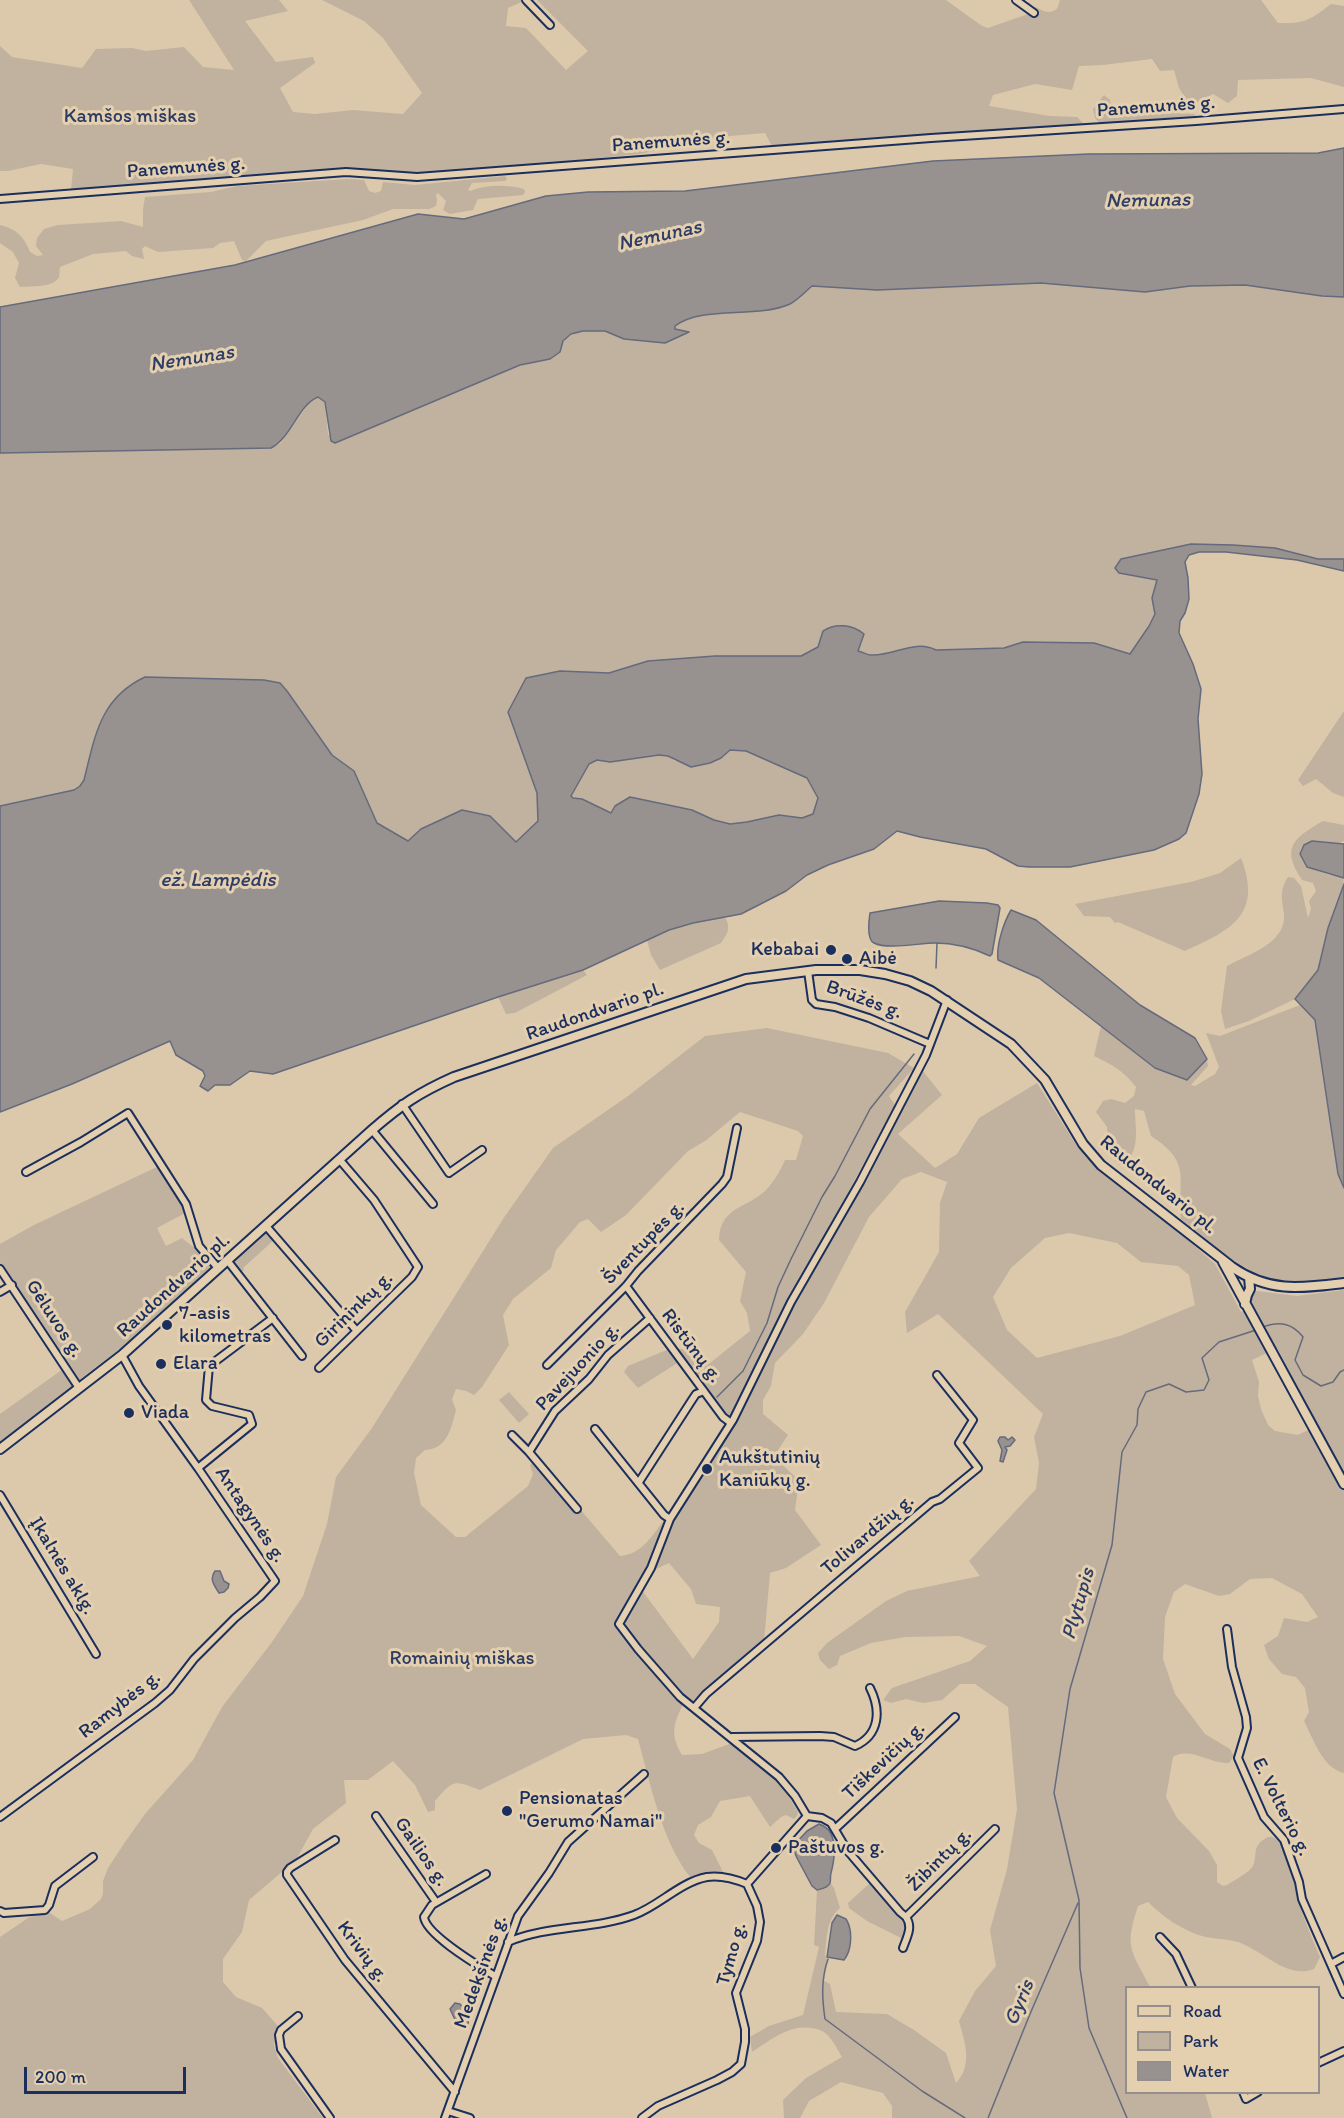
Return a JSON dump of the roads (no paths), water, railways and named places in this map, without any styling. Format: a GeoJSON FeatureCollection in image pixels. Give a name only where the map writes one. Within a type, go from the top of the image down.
{"type":"FeatureCollection","features":[{"type":"Feature","properties":{"kind":"main road","name":"Raudondvario pl."},"geometry":{"type":"LineString","coordinates":[[0,1448],[122,1355],[372,1130],[402,1104],[424,1090],[454,1077],[714,988],[762,975],[860,970],[885,974],[918,984],[947,1000],[1011,1044],[1034,1066],[1053,1092],[1083,1144],[1101,1165],[1248,1277],[1264,1283],[1293,1288],[1344,1283]]}},
{"type":"Feature","properties":{"kind":"main road","name":"Raudondvario pl."},"geometry":{"type":"LineString","coordinates":[[1221,1258],[1344,1484]]}},
{"type":"Feature","properties":{"kind":"main road"},"geometry":{"type":"LineString","coordinates":[[1245,1304],[1250,1289],[1248,1277]]}},
{"type":"Feature","properties":{"kind":"main road"},"geometry":{"type":"LineString","coordinates":[[1239,1294],[1248,1277]]}},
{"type":"Feature","properties":{"kind":"main road"},"geometry":{"type":"LineString","coordinates":[[1250,1289],[1264,1283]]}},
{"type":"Feature","properties":{"kind":"street"},"geometry":{"type":"LineString","coordinates":[[526,0],[550,25]]}},
{"type":"Feature","properties":{"kind":"street"},"geometry":{"type":"LineString","coordinates":[[1016,0],[1034,13]]}},
{"type":"Feature","properties":{"kind":"street","name":"Panemunės g."},"geometry":{"type":"LineString","coordinates":[[0,199],[346,172],[417,177],[1344,109]]}},
{"type":"Feature","properties":{"kind":"street","name":"Brūžės g."},"geometry":{"type":"LineString","coordinates":[[808,971],[812,999],[816,1004],[835,1007],[869,1018],[930,1044]]}},
{"type":"Feature","properties":{"kind":"street"},"geometry":{"type":"LineString","coordinates":[[807,1816],[795,1796],[779,1777],[694,1708],[670,1685],[619,1624],[651,1568],[670,1519],[732,1423],[791,1302],[860,1182],[930,1044],[947,1000]]}},
{"type":"Feature","properties":{"kind":"street"},"geometry":{"type":"LineString","coordinates":[[402,1104],[449,1173],[482,1150]]}},
{"type":"Feature","properties":{"kind":"street"},"geometry":{"type":"LineString","coordinates":[[26,1172],[128,1113],[186,1204],[199,1246],[218,1268]]}},
{"type":"Feature","properties":{"kind":"street","name":"Šventupės g."},"geometry":{"type":"LineString","coordinates":[[547,1365],[626,1286],[722,1184],[727,1177],[737,1128]]}},
{"type":"Feature","properties":{"kind":"street"},"geometry":{"type":"LineString","coordinates":[[372,1130],[433,1204]]}},
{"type":"Feature","properties":{"kind":"street","name":"Girininkų g."},"geometry":{"type":"LineString","coordinates":[[318,1368],[412,1277],[418,1267],[384,1214],[339,1159]]}},
{"type":"Feature","properties":{"kind":"street"},"geometry":{"type":"LineString","coordinates":[[266,1226],[356,1330]]}},
{"type":"Feature","properties":{"kind":"street"},"geometry":{"type":"LineString","coordinates":[[227,1260],[302,1356]]}},
{"type":"Feature","properties":{"kind":"street","name":"Gėluvos g."},"geometry":{"type":"LineString","coordinates":[[0,1269],[79,1388]]}},
{"type":"Feature","properties":{"kind":"street"},"geometry":{"type":"LineString","coordinates":[[0,1292],[12,1285]]}},
{"type":"Feature","properties":{"kind":"street","name":"Ristūnų g."},"geometry":{"type":"LineString","coordinates":[[626,1286],[723,1417],[732,1423]]}},
{"type":"Feature","properties":{"kind":"street","name":"Antagynės g."},"geometry":{"type":"LineString","coordinates":[[198,1468],[252,1424],[249,1415],[212,1406],[206,1400],[209,1366],[273,1318]]}},
{"type":"Feature","properties":{"kind":"street","name":"Pavejuonio g."},"geometry":{"type":"LineString","coordinates":[[529,1452],[555,1411],[589,1379],[608,1355],[650,1318]]}},
{"type":"Feature","properties":{"kind":"street","name":"Antagynės g."},"geometry":{"type":"LineString","coordinates":[[122,1355],[139,1386],[275,1581]]}},
{"type":"Feature","properties":{"kind":"street","name":"Tolivardžių g."},"geometry":{"type":"LineString","coordinates":[[694,1708],[715,1686],[883,1543],[932,1502],[940,1499],[978,1468],[958,1443],[973,1420],[938,1375]]}},
{"type":"Feature","properties":{"kind":"street"},"geometry":{"type":"LineString","coordinates":[[639,1482],[696,1394],[704,1391]]}},
{"type":"Feature","properties":{"kind":"street"},"geometry":{"type":"LineString","coordinates":[[595,1429],[664,1515],[670,1519]]}},
{"type":"Feature","properties":{"kind":"street"},"geometry":{"type":"LineString","coordinates":[[512,1435],[577,1509]]}},
{"type":"Feature","properties":{"kind":"street","name":"Įkalnės aklg."},"geometry":{"type":"LineString","coordinates":[[0,1496],[96,1654]]}},
{"type":"Feature","properties":{"kind":"street","name":"Ramybės g."},"geometry":{"type":"LineString","coordinates":[[0,1817],[155,1703],[170,1690],[194,1659],[275,1581]]}},
{"type":"Feature","properties":{"kind":"street","name":"E. Volterio g."},"geometry":{"type":"LineString","coordinates":[[1227,1629],[1232,1667],[1247,1728],[1238,1758],[1264,1816],[1284,1840],[1299,1882],[1302,1899],[1344,1994]]}},
{"type":"Feature","properties":{"kind":"street"},"geometry":{"type":"LineString","coordinates":[[731,1737],[834,1737],[855,1746],[869,1737],[876,1725],[876,1703],[870,1688]]}},
{"type":"Feature","properties":{"kind":"street","name":"Tiškevičių g."},"geometry":{"type":"LineString","coordinates":[[835,1829],[955,1718]]}},
{"type":"Feature","properties":{"kind":"street","name":"Medekšinės g."},"geometry":{"type":"LineString","coordinates":[[445,2118],[518,1916],[549,1873],[562,1848],[644,1774]]}},
{"type":"Feature","properties":{"kind":"street","name":"Gailios g."},"geometry":{"type":"LineString","coordinates":[[376,1816],[436,1902],[425,1912],[427,1926],[450,1947],[495,1976]]}},
{"type":"Feature","properties":{"kind":"street"},"geometry":{"type":"LineString","coordinates":[[807,1816],[822,1818],[831,1823],[856,1862],[906,1917]]}},
{"type":"Feature","properties":{"kind":"street"},"geometry":{"type":"LineString","coordinates":[[508,1942],[521,1937],[634,1915],[689,1884],[705,1878],[731,1878],[747,1884],[807,1816]]}},
{"type":"Feature","properties":{"kind":"street","name":"Žibintų g."},"geometry":{"type":"LineString","coordinates":[[903,1948],[910,1927],[910,1922],[906,1917],[995,1828]]}},
{"type":"Feature","properties":{"kind":"street","name":"Krivių g."},"geometry":{"type":"LineString","coordinates":[[335,1840],[290,1868],[288,1875],[345,1960],[455,2092]]}},
{"type":"Feature","properties":{"kind":"street"},"geometry":{"type":"LineString","coordinates":[[0,1911],[4,1913],[45,1910],[55,1886],[93,1857]]}},
{"type":"Feature","properties":{"kind":"street"},"geometry":{"type":"LineString","coordinates":[[436,1902],[486,1874]]}},
{"type":"Feature","properties":{"kind":"street","name":"Tymo g."},"geometry":{"type":"LineString","coordinates":[[642,2118],[658,2106],[717,2080],[741,2064],[745,2030],[736,1993],[757,1941],[760,1922],[757,1906],[747,1884]]}},
{"type":"Feature","properties":{"kind":"street"},"geometry":{"type":"LineString","coordinates":[[1160,1937],[1176,1954],[1191,1986]]}},
{"type":"Feature","properties":{"kind":"street"},"geometry":{"type":"LineString","coordinates":[[1330,1964],[1344,1957]]}},
{"type":"Feature","properties":{"kind":"street"},"geometry":{"type":"LineString","coordinates":[[298,2016],[281,2030],[279,2044],[297,2074],[330,2118]]}},
{"type":"Feature","properties":{"kind":"street"},"geometry":{"type":"LineString","coordinates":[[1320,2062],[1344,2051]]}},
{"type":"Feature","properties":{"kind":"street"},"geometry":{"type":"LineString","coordinates":[[448,2111],[470,2118]]}},
{"type":"Feature","properties":{"kind":"water","name":"Nemunas"},"geometry":{"type":"Polygon","coordinates":[[[1344,148],[1344,297],[1245,285],[1190,286],[1145,292],[1041,283],[877,290],[812,286],[790,304],[776,308],[700,316],[687,320],[675,326],[675,329],[689,332],[665,343],[624,339],[605,331],[583,331],[571,334],[563,341],[560,352],[550,359],[520,365],[335,443],[331,441],[325,402],[318,397],[305,407],[284,437],[271,448],[0,453],[0,307],[235,265],[418,214],[464,219],[546,196],[588,192],[685,191],[933,161],[1088,154],[1318,153],[1344,148]]]}},
{"type":"Feature","properties":{"kind":"water","name":"ež. Lampėdis"},"geometry":{"type":"Polygon","coordinates":[[[1191,544],[1275,548],[1318,559],[1344,559],[1344,571],[1297,560],[1226,552],[1199,552],[1189,555],[1185,562],[1189,599],[1180,621],[1179,633],[1201,689],[1198,719],[1202,774],[1199,794],[1186,833],[1179,839],[1154,850],[1070,867],[1029,867],[1018,866],[986,849],[897,831],[874,849],[807,875],[786,891],[741,914],[669,930],[583,970],[273,1074],[250,1071],[230,1085],[215,1085],[208,1091],[200,1086],[205,1076],[203,1071],[176,1055],[170,1041],[72,1084],[0,1112],[0,806],[74,790],[80,786],[84,780],[96,734],[109,707],[130,686],[145,677],[264,680],[280,683],[332,755],[354,771],[377,823],[408,841],[421,829],[462,810],[490,816],[516,842],[538,821],[537,793],[508,712],[526,678],[560,671],[609,673],[648,661],[715,656],[801,656],[818,647],[823,631],[838,626],[854,628],[864,634],[858,651],[869,655],[880,655],[920,646],[936,650],[1004,648],[1023,642],[1094,643],[1130,654],[1155,614],[1152,598],[1157,580],[1119,573],[1115,568],[1121,559],[1191,544]],[[730,750],[721,758],[710,763],[691,767],[668,756],[659,755],[610,762],[597,760],[589,764],[571,796],[611,813],[615,806],[630,797],[692,810],[730,824],[779,815],[802,818],[813,814],[818,798],[807,778],[746,751],[730,750]]]}},
{"type":"Feature","properties":{"kind":"water"},"geometry":{"type":"Polygon","coordinates":[[[1312,841],[1344,844],[1344,878],[1307,867],[1300,854],[1304,845],[1312,841]]]}},
{"type":"Feature","properties":{"kind":"water"},"geometry":{"type":"Polygon","coordinates":[[[1344,884],[1344,1188],[1338,1174],[1315,1020],[1295,999],[1318,970],[1328,928],[1344,884]]]}},
{"type":"Feature","properties":{"kind":"water"},"geometry":{"type":"Polygon","coordinates":[[[939,901],[998,905],[1000,908],[990,956],[970,948],[949,944],[887,946],[871,941],[870,913],[939,901]]]}},
{"type":"Feature","properties":{"kind":"water"},"geometry":{"type":"Polygon","coordinates":[[[1011,910],[1036,920],[1140,1005],[1195,1038],[1207,1059],[1187,1080],[1155,1068],[1039,978],[998,960],[1001,934],[1011,910]]]}},
{"type":"Feature","properties":{"kind":"water"},"geometry":{"type":"Polygon","coordinates":[[[1000,1437],[1008,1440],[1012,1437],[1015,1440],[1010,1446],[1005,1447],[1007,1450],[1003,1462],[1000,1461],[1002,1450],[998,1441],[1000,1437]]]}},
{"type":"Feature","properties":{"kind":"water"},"geometry":{"type":"Polygon","coordinates":[[[215,1571],[220,1571],[224,1581],[229,1584],[224,1592],[219,1593],[214,1585],[212,1577],[215,1571]]]}},
{"type":"Feature","properties":{"kind":"water"},"geometry":{"type":"Polygon","coordinates":[[[819,1824],[830,1832],[833,1838],[834,1860],[829,1885],[817,1890],[812,1886],[797,1858],[794,1845],[807,1831],[819,1824]]]}},
{"type":"Feature","properties":{"kind":"water"},"geometry":{"type":"Polygon","coordinates":[[[837,1915],[846,1919],[851,1934],[850,1946],[844,1960],[827,1957],[832,1923],[837,1915]]]}},
{"type":"Feature","properties":{"kind":"water"},"geometry":{"type":"Polygon","coordinates":[[[455,2003],[460,2004],[469,2014],[468,2024],[462,2028],[457,2024],[450,2009],[455,2003]]]}},
{"type":"Feature","properties":{"kind":"waterway"},"geometry":{"type":"LineString","coordinates":[[936,968],[937,943]]}},
{"type":"Feature","properties":{"kind":"waterway"},"geometry":{"type":"LineString","coordinates":[[717,1397],[743,1371],[767,1323],[778,1287],[791,1259],[870,1109],[914,1054]]}},
{"type":"Feature","properties":{"kind":"waterway","name":"Plytupis"},"geometry":{"type":"LineString","coordinates":[[1263,1327],[1285,1324],[1299,1332],[1303,1337],[1295,1360],[1303,1375],[1321,1386],[1333,1382],[1344,1370]]}},
{"type":"Feature","properties":{"kind":"waterway","name":"Plytupis"},"geometry":{"type":"LineString","coordinates":[[1127,2118],[1089,2028],[1080,1968],[1079,1900],[1054,1793],[1070,1689],[1112,1545],[1122,1452],[1137,1425],[1138,1409],[1146,1392],[1169,1384],[1186,1392],[1204,1390],[1209,1380],[1202,1358],[1219,1342],[1256,1330]]}},
{"type":"Feature","properties":{"kind":"waterway","name":"Gyris"},"geometry":{"type":"LineString","coordinates":[[988,2118],[1078,1903]]}},
{"type":"Feature","properties":{"kind":"waterway"},"geometry":{"type":"LineString","coordinates":[[828,1959],[823,1989],[825,2019],[922,2091],[965,2118]]}},
{"type":"Feature","properties":{"kind":"place","name":"Kebabai"},"geometry":{"type":"Point","coordinates":[831,950]}},
{"type":"Feature","properties":{"kind":"place","name":"Aibė"},"geometry":{"type":"Point","coordinates":[847,959]}},
{"type":"Feature","properties":{"kind":"place","name":"7-asis kilometras"},"geometry":{"type":"Point","coordinates":[167,1325]}},
{"type":"Feature","properties":{"kind":"place","name":"Elara"},"geometry":{"type":"Point","coordinates":[161,1364]}},
{"type":"Feature","properties":{"kind":"place","name":"Viada"},"geometry":{"type":"Point","coordinates":[129,1413]}},
{"type":"Feature","properties":{"kind":"place","name":"Aukštutinių Kaniūkų g."},"geometry":{"type":"Point","coordinates":[707,1469]}},
{"type":"Feature","properties":{"kind":"place","name":"Pensionatas \"Gerumo Namai\""},"geometry":{"type":"Point","coordinates":[507,1811]}},
{"type":"Feature","properties":{"kind":"place","name":"Paštuvos g."},"geometry":{"type":"Point","coordinates":[776,1848]}},
{"type":"Feature","properties":{"kind":"park label","name":"Kamšos miškas"},"geometry":{"type":"Point","coordinates":[130,117]}},
{"type":"Feature","properties":{"kind":"park label","name":"Romainių miškas"},"geometry":{"type":"Point","coordinates":[462,1659]}}]}
